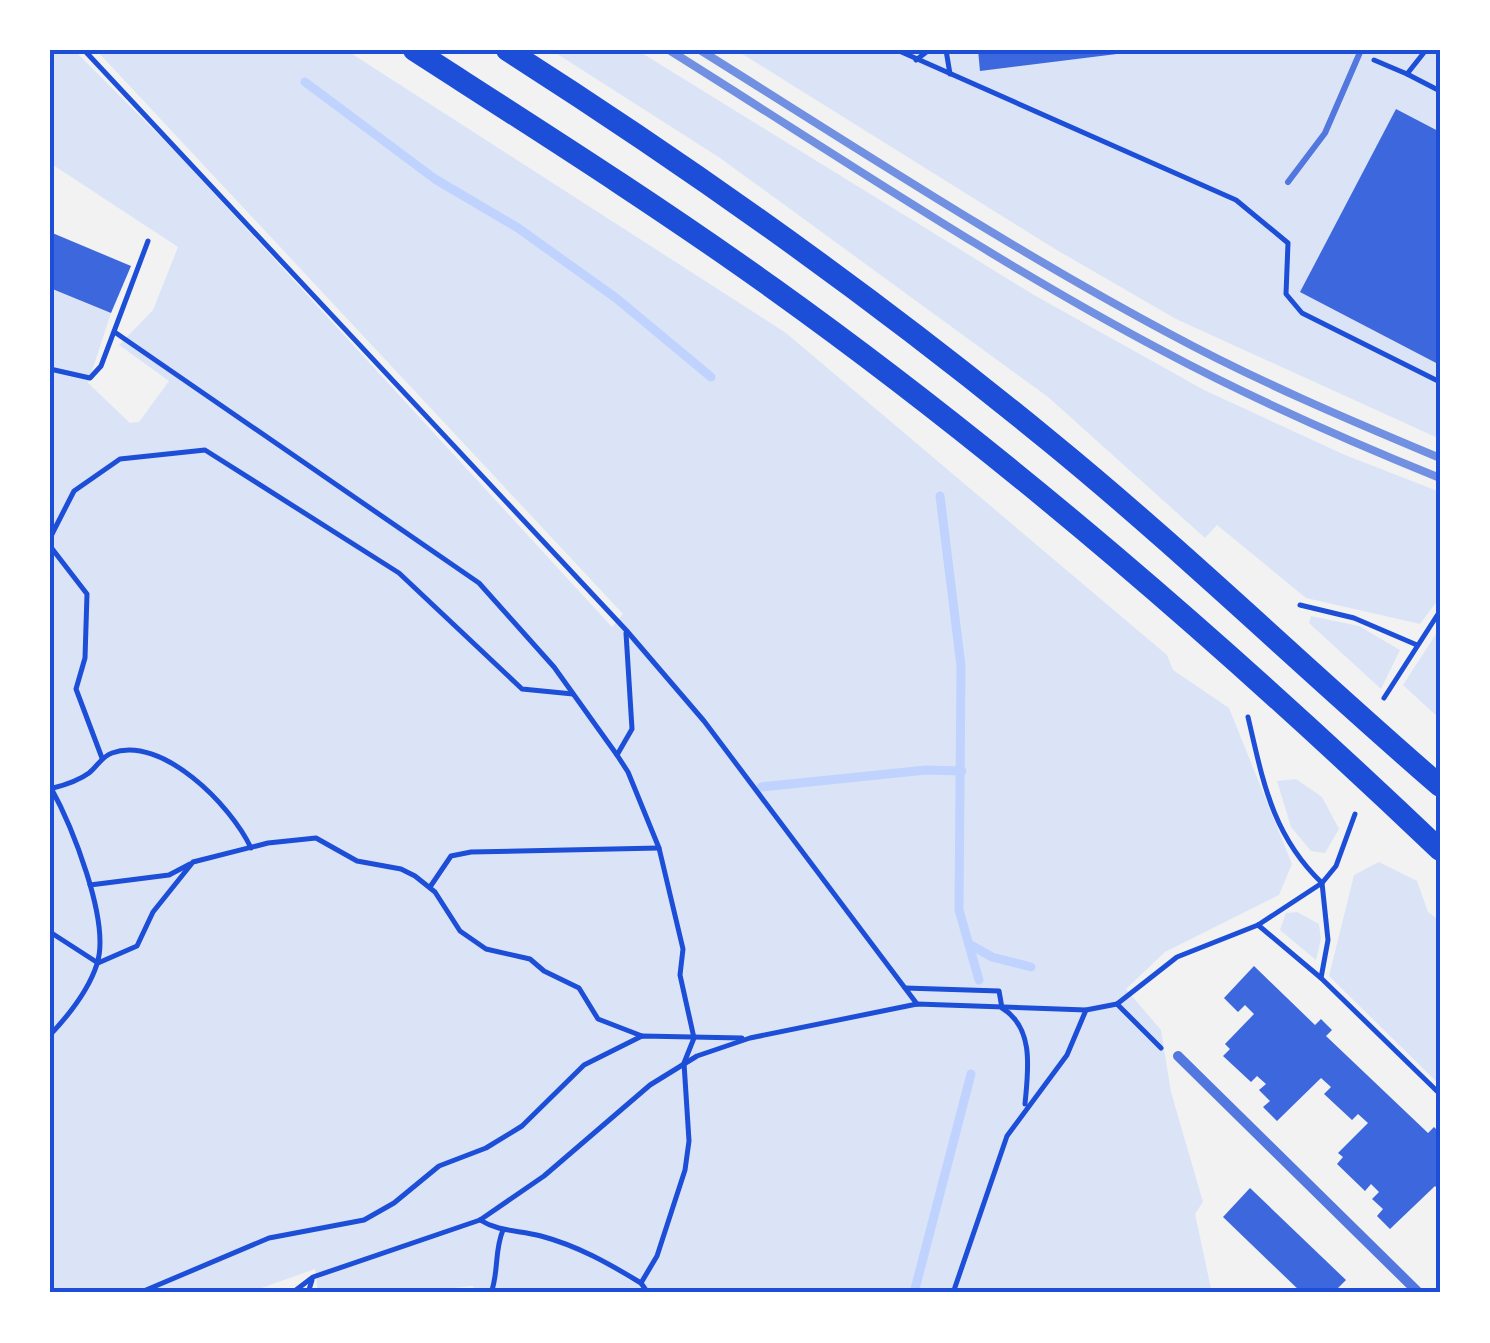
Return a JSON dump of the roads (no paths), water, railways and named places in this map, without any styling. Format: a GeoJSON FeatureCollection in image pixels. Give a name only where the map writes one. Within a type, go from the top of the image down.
{"type":"FeatureCollection","features":[{"type":"Feature","properties":{"kind":"highway"},"geometry":{"type":"LineString","coordinates":[[414,50],[775,290],[1033,488],[1316,732],[1440,850]]}},
{"type":"Feature","properties":{"kind":"highway"},"geometry":{"type":"LineString","coordinates":[[508,50],[792,242],[972,380],[1174,547],[1440,786]]}},
{"type":"Feature","properties":{"kind":"street"},"geometry":{"type":"LineString","coordinates":[[1178,1056],[1420,1293]]}},
{"type":"Feature","properties":{"kind":"lane"},"geometry":{"type":"LineString","coordinates":[[1288,182],[1325,133],[1361,50]]}},
{"type":"Feature","properties":{"kind":"waterway"},"geometry":{"type":"LineString","coordinates":[[305,82],[435,179],[518,228],[616,298],[711,377]]}},
{"type":"Feature","properties":{"kind":"waterway"},"geometry":{"type":"LineString","coordinates":[[940,496],[961,666],[959,910],[979,980]]}},
{"type":"Feature","properties":{"kind":"waterway"},"geometry":{"type":"LineString","coordinates":[[761,787],[926,770],[962,771]]}},
{"type":"Feature","properties":{"kind":"waterway"},"geometry":{"type":"LineString","coordinates":[[969,944],[992,957],[1031,967]]}},
{"type":"Feature","properties":{"kind":"waterway"},"geometry":{"type":"LineString","coordinates":[[914,1293],[971,1074]]}},
{"type":"Feature","properties":{"kind":"railway"},"geometry":{"type":"LineString","coordinates":[[669,50],[975,243],[1100,316],[1265,402],[1440,478]]}},
{"type":"Feature","properties":{"kind":"railway"},"geometry":{"type":"LineString","coordinates":[[700,50],[1110,301],[1270,384],[1440,458]]}}]}
